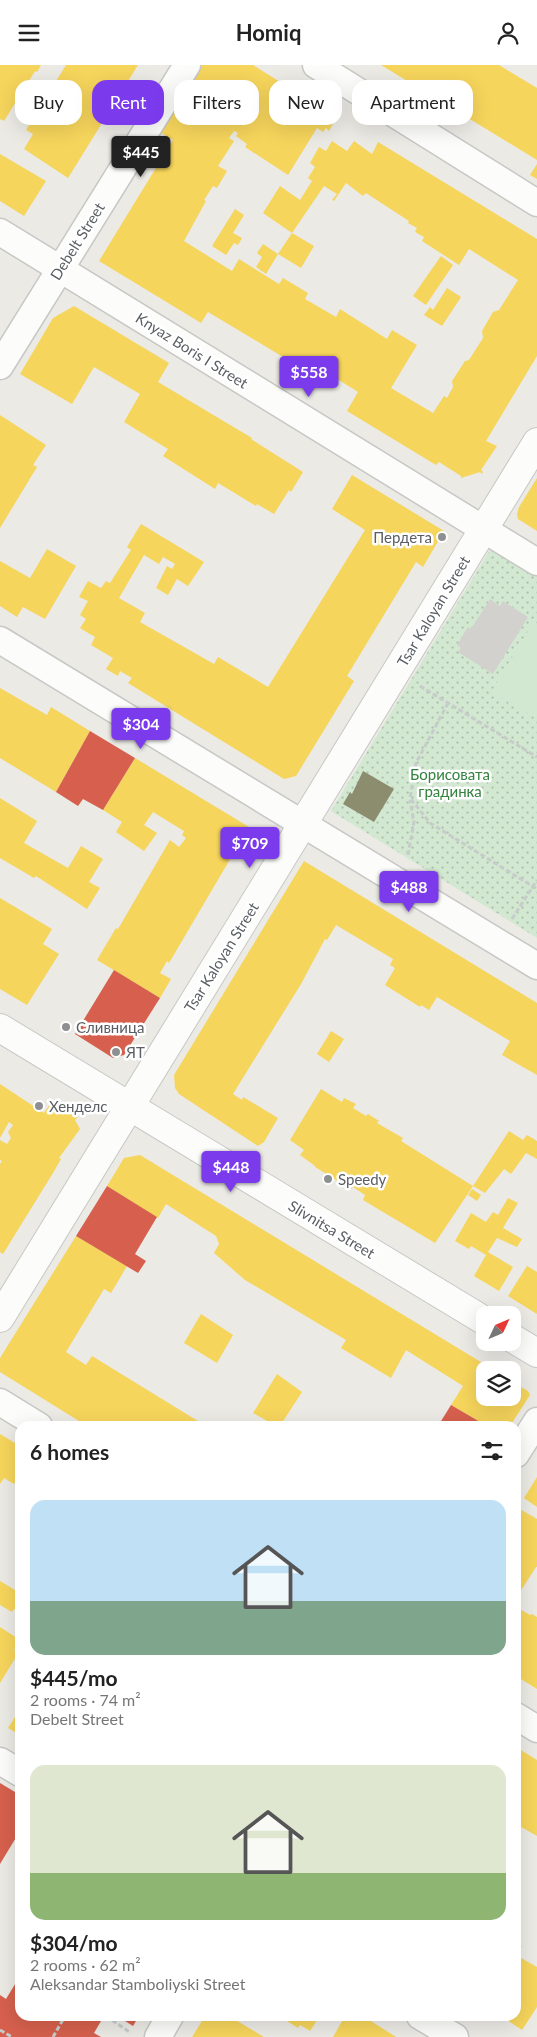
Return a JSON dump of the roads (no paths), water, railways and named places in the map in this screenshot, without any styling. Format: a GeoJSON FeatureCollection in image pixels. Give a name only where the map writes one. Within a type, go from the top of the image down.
{"type":"FeatureCollection","features":[{"type":"Feature","properties":{"kind":"street","name":"Debelt Street"},"geometry":{"type":"LineString","coordinates":[[0,366],[187,65]]}},
{"type":"Feature","properties":{"kind":"street"},"geometry":{"type":"LineString","coordinates":[[316,65],[537,203]]}},
{"type":"Feature","properties":{"kind":"street","name":"Knyaz Boris I Street"},"geometry":{"type":"LineString","coordinates":[[0,232],[537,562]]}},
{"type":"Feature","properties":{"kind":"street","name":"Tsar Kaloyan Street"},"geometry":{"type":"LineString","coordinates":[[0,1318],[537,442]]}},
{"type":"Feature","properties":{"kind":"street"},"geometry":{"type":"LineString","coordinates":[[0,640],[537,966]]}},
{"type":"Feature","properties":{"kind":"street","name":"Slivnitsa Street"},"geometry":{"type":"LineString","coordinates":[[0,1028],[476,1316]]}},
{"type":"Feature","properties":{"kind":"street"},"geometry":{"type":"LineString","coordinates":[[521,1343],[537,1353]]}},
{"type":"Feature","properties":{"kind":"street"},"geometry":{"type":"LineString","coordinates":[[0,1403],[31,1421]]}},
{"type":"Feature","properties":{"kind":"street"},"geometry":{"type":"LineString","coordinates":[[521,1446],[537,1421]]}},
{"type":"Feature","properties":{"kind":"street"},"geometry":{"type":"LineString","coordinates":[[521,1719],[537,1729]]}},
{"type":"Feature","properties":{"kind":"street"},"geometry":{"type":"LineString","coordinates":[[0,1761],[15,1770]]}},
{"type":"Feature","properties":{"kind":"street"},"geometry":{"type":"LineString","coordinates":[[158,2037],[167,2021]]}},
{"type":"Feature","properties":{"kind":"street"},"geometry":{"type":"LineString","coordinates":[[428,2021],[454,2037]]}},
{"type":"Feature","properties":{"kind":"place","name":"Пердета"},"geometry":{"type":"Point","coordinates":[442,537]}},
{"type":"Feature","properties":{"kind":"place","name":"Сливница"},"geometry":{"type":"Point","coordinates":[66,1027]}},
{"type":"Feature","properties":{"kind":"place","name":"ЯТ"},"geometry":{"type":"Point","coordinates":[116,1052]}},
{"type":"Feature","properties":{"kind":"place","name":"Хенделс"},"geometry":{"type":"Point","coordinates":[39,1106]}},
{"type":"Feature","properties":{"kind":"place","name":"Speedy"},"geometry":{"type":"Point","coordinates":[328,1179]}},
{"type":"Feature","properties":{"kind":"park label","name":"Борисовата градинка"},"geometry":{"type":"Point","coordinates":[450,782]}}]}
